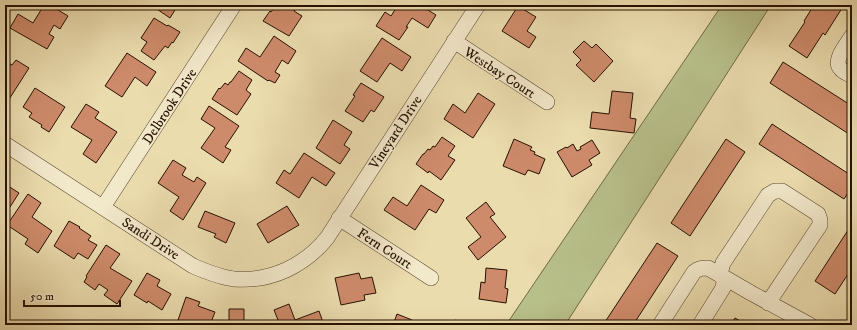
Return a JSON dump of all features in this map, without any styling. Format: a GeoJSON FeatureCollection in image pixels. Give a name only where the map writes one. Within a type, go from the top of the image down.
{"type":"FeatureCollection","features":[{"type":"Feature","properties":{"kind":"street","name":"Delbrook Drive"},"geometry":{"type":"LineString","coordinates":[[103,208],[234,5]]}},
{"type":"Feature","properties":{"kind":"street","name":"Vineyard Drive"},"geometry":{"type":"LineString","coordinates":[[309,256],[322,243],[339,218],[478,5]]}},
{"type":"Feature","properties":{"kind":"street"},"geometry":{"type":"LineString","coordinates":[[852,36],[839,56],[838,62],[840,69],[852,76]]}},
{"type":"Feature","properties":{"kind":"street","name":"Westbay Court"},"geometry":{"type":"LineString","coordinates":[[454,41],[547,102]]}},
{"type":"Feature","properties":{"kind":"street","name":"Sandi Drive"},"geometry":{"type":"LineString","coordinates":[[5,144],[193,266],[210,274],[234,279],[264,277],[282,272],[309,256]]}},
{"type":"Feature","properties":{"kind":"street"},"geometry":{"type":"LineString","coordinates":[[700,325],[722,282],[721,270],[723,264],[768,195],[775,191],[782,191],[818,214],[820,225],[768,303]]}},
{"type":"Feature","properties":{"kind":"street","name":"Fern Court"},"geometry":{"type":"LineString","coordinates":[[339,218],[431,278]]}},
{"type":"Feature","properties":{"kind":"street"},"geometry":{"type":"LineString","coordinates":[[660,325],[694,272],[699,269],[708,268],[722,282],[768,303],[810,325]]}},
{"type":"Feature","properties":{"kind":"green space"},"geometry":{"type":"Polygon","coordinates":[[[722,5],[771,5],[565,325],[506,325],[722,5]]]}},
{"type":"Feature","properties":{"kind":"building"},"geometry":{"type":"Polygon","coordinates":[[[44,5],[50,5],[68,16],[60,29],[54,25],[49,34],[54,37],[47,49],[10,28],[18,14],[33,23],[44,5]]]}},
{"type":"Feature","properties":{"kind":"building"},"geometry":{"type":"Polygon","coordinates":[[[151,5],[178,5],[170,18],[151,5]]]}},
{"type":"Feature","properties":{"kind":"building"},"geometry":{"type":"Polygon","coordinates":[[[276,5],[298,5],[294,11],[302,16],[289,36],[263,21],[276,5]]]}},
{"type":"Feature","properties":{"kind":"building"},"geometry":{"type":"Polygon","coordinates":[[[398,5],[420,5],[436,15],[428,28],[412,18],[399,40],[376,26],[385,12],[391,16],[398,5]]]}},
{"type":"Feature","properties":{"kind":"building"},"geometry":{"type":"Polygon","coordinates":[[[814,5],[844,5],[825,35],[823,33],[807,58],[789,46],[814,5]]]}},
{"type":"Feature","properties":{"kind":"building"},"geometry":{"type":"Polygon","coordinates":[[[518,6],[536,17],[527,31],[536,37],[529,48],[502,31],[518,6]]]}},
{"type":"Feature","properties":{"kind":"building"},"geometry":{"type":"Polygon","coordinates":[[[154,18],[180,32],[173,43],[172,42],[168,48],[165,46],[154,60],[141,51],[147,42],[141,38],[154,18]]]}},
{"type":"Feature","properties":{"kind":"building"},"geometry":{"type":"Polygon","coordinates":[[[274,36],[296,51],[288,64],[282,60],[275,72],[280,75],[275,83],[269,80],[268,81],[238,61],[246,48],[260,57],[274,36]]]}},
{"type":"Feature","properties":{"kind":"building"},"geometry":{"type":"Polygon","coordinates":[[[382,38],[411,57],[402,71],[390,63],[377,82],[360,71],[382,38]]]}},
{"type":"Feature","properties":{"kind":"building"},"geometry":{"type":"Polygon","coordinates":[[[584,41],[592,48],[596,44],[613,61],[594,82],[576,65],[581,60],[573,52],[584,41]]]}},
{"type":"Feature","properties":{"kind":"building"},"geometry":{"type":"Polygon","coordinates":[[[127,53],[156,72],[147,86],[135,77],[122,97],[105,86],[127,53]]]}},
{"type":"Feature","properties":{"kind":"building"},"geometry":{"type":"Polygon","coordinates":[[[16,60],[29,68],[6,104],[5,61],[12,65],[16,60]]]}},
{"type":"Feature","properties":{"kind":"building"},"geometry":{"type":"Polygon","coordinates":[[[783,62],[852,106],[852,136],[770,83],[783,62]]]}},
{"type":"Feature","properties":{"kind":"building"},"geometry":{"type":"Polygon","coordinates":[[[239,71],[252,80],[246,90],[251,94],[237,115],[212,99],[219,88],[220,89],[225,83],[228,85],[239,71]]]}},
{"type":"Feature","properties":{"kind":"building"},"geometry":{"type":"Polygon","coordinates":[[[361,83],[384,97],[374,112],[371,110],[363,122],[345,111],[355,96],[353,95],[361,83]]]}},
{"type":"Feature","properties":{"kind":"building"},"geometry":{"type":"Polygon","coordinates":[[[35,88],[65,107],[49,132],[41,127],[42,125],[29,117],[32,113],[23,107],[35,88]]]}},
{"type":"Feature","properties":{"kind":"building"},"geometry":{"type":"Polygon","coordinates":[[[612,91],[633,93],[630,118],[636,119],[634,133],[590,128],[592,112],[609,114],[612,91]]]}},
{"type":"Feature","properties":{"kind":"building"},"geometry":{"type":"Polygon","coordinates":[[[478,93],[495,104],[473,138],[444,119],[453,104],[465,113],[478,93]]]}},
{"type":"Feature","properties":{"kind":"building"},"geometry":{"type":"Polygon","coordinates":[[[86,104],[99,112],[95,118],[117,132],[96,163],[83,154],[92,140],[71,127],[86,104]]]}},
{"type":"Feature","properties":{"kind":"building"},"geometry":{"type":"Polygon","coordinates":[[[209,106],[239,126],[225,147],[231,150],[223,163],[201,148],[215,128],[201,119],[209,106]]]}},
{"type":"Feature","properties":{"kind":"building"},"geometry":{"type":"Polygon","coordinates":[[[333,120],[352,132],[344,145],[350,149],[340,164],[316,148],[333,120]]]}},
{"type":"Feature","properties":{"kind":"building"},"geometry":{"type":"Polygon","coordinates":[[[772,124],[852,176],[852,187],[844,199],[759,144],[772,124]]]}},
{"type":"Feature","properties":{"kind":"building"},"geometry":{"type":"Polygon","coordinates":[[[442,137],[455,146],[448,156],[455,160],[441,180],[416,164],[428,149],[430,150],[433,146],[435,147],[442,137]]]}},
{"type":"Feature","properties":{"kind":"building"},"geometry":{"type":"Polygon","coordinates":[[[514,139],[532,147],[530,150],[535,152],[534,154],[545,159],[539,174],[528,170],[525,175],[503,166],[514,139]]]}},
{"type":"Feature","properties":{"kind":"building"},"geometry":{"type":"Polygon","coordinates":[[[726,139],[745,152],[690,236],[671,223],[726,139]]]}},
{"type":"Feature","properties":{"kind":"building"},"geometry":{"type":"Polygon","coordinates":[[[592,140],[600,153],[589,160],[592,165],[572,177],[557,152],[573,144],[577,151],[581,149],[580,147],[592,140]]]}},
{"type":"Feature","properties":{"kind":"building"},"geometry":{"type":"Polygon","coordinates":[[[304,153],[335,173],[326,186],[312,177],[299,198],[276,183],[284,170],[290,174],[304,153]]]}},
{"type":"Feature","properties":{"kind":"building"},"geometry":{"type":"Polygon","coordinates":[[[173,160],[186,168],[182,175],[194,182],[197,177],[206,183],[183,220],[170,211],[179,197],[158,183],[173,160]]]}},
{"type":"Feature","properties":{"kind":"building"},"geometry":{"type":"Polygon","coordinates":[[[5,184],[19,193],[10,207],[5,204],[5,184]]]}},
{"type":"Feature","properties":{"kind":"building"},"geometry":{"type":"Polygon","coordinates":[[[421,185],[444,200],[436,213],[429,209],[415,230],[384,210],[393,197],[407,206],[421,185]]]}},
{"type":"Feature","properties":{"kind":"building"},"geometry":{"type":"Polygon","coordinates":[[[28,194],[41,203],[32,217],[52,231],[38,253],[25,244],[28,239],[7,225],[28,194]]]}},
{"type":"Feature","properties":{"kind":"building"},"geometry":{"type":"Polygon","coordinates":[[[486,202],[495,214],[490,217],[506,237],[478,260],[468,247],[481,237],[466,218],[486,202]]]}},
{"type":"Feature","properties":{"kind":"building"},"geometry":{"type":"Polygon","coordinates":[[[287,206],[299,225],[268,243],[257,224],[287,206]]]}},
{"type":"Feature","properties":{"kind":"building"},"geometry":{"type":"Polygon","coordinates":[[[205,211],[235,223],[226,243],[214,237],[216,234],[198,227],[205,211]]]}},
{"type":"Feature","properties":{"kind":"building"},"geometry":{"type":"Polygon","coordinates":[[[69,221],[80,227],[79,228],[91,236],[88,240],[97,245],[88,259],[78,253],[74,259],[54,246],[69,221]]]}},
{"type":"Feature","properties":{"kind":"building"},"geometry":{"type":"Polygon","coordinates":[[[852,224],[852,268],[835,294],[815,281],[852,224]]]}},
{"type":"Feature","properties":{"kind":"building"},"geometry":{"type":"Polygon","coordinates":[[[657,243],[678,256],[633,325],[603,325],[657,243]]]}},
{"type":"Feature","properties":{"kind":"building"},"geometry":{"type":"Polygon","coordinates":[[[106,245],[120,254],[110,268],[132,281],[117,304],[104,295],[108,290],[99,284],[95,290],[84,282],[87,277],[86,276],[106,245]]]}},
{"type":"Feature","properties":{"kind":"building"},"geometry":{"type":"Polygon","coordinates":[[[486,268],[507,270],[505,288],[508,289],[506,303],[479,299],[481,282],[485,283],[486,268]]]}},
{"type":"Feature","properties":{"kind":"building"},"geometry":{"type":"Polygon","coordinates":[[[147,273],[160,280],[157,286],[171,294],[162,310],[148,301],[147,303],[134,295],[147,273]]]}},
{"type":"Feature","properties":{"kind":"building"},"geometry":{"type":"Polygon","coordinates":[[[359,273],[361,279],[372,277],[376,293],[364,295],[365,300],[341,305],[335,278],[359,273]]]}},
{"type":"Feature","properties":{"kind":"building"},"geometry":{"type":"Polygon","coordinates":[[[186,297],[200,302],[198,306],[215,312],[210,325],[182,325],[177,323],[186,297]]]}},
{"type":"Feature","properties":{"kind":"building"},"geometry":{"type":"Polygon","coordinates":[[[289,304],[295,320],[319,311],[324,325],[280,325],[274,310],[289,304]]]}},
{"type":"Feature","properties":{"kind":"building"},"geometry":{"type":"Polygon","coordinates":[[[229,309],[244,309],[244,325],[229,325],[229,309]]]}},
{"type":"Feature","properties":{"kind":"building"},"geometry":{"type":"Polygon","coordinates":[[[397,314],[412,320],[410,325],[393,325],[397,314]]]}},
{"type":"Feature","properties":{"kind":"building"},"geometry":{"type":"Polygon","coordinates":[[[735,318],[747,325],[731,325],[735,318]]]}},
{"type":"Feature","properties":{"kind":"building"},"geometry":{"type":"Polygon","coordinates":[[[456,320],[459,325],[447,325],[456,320]]]}}]}
